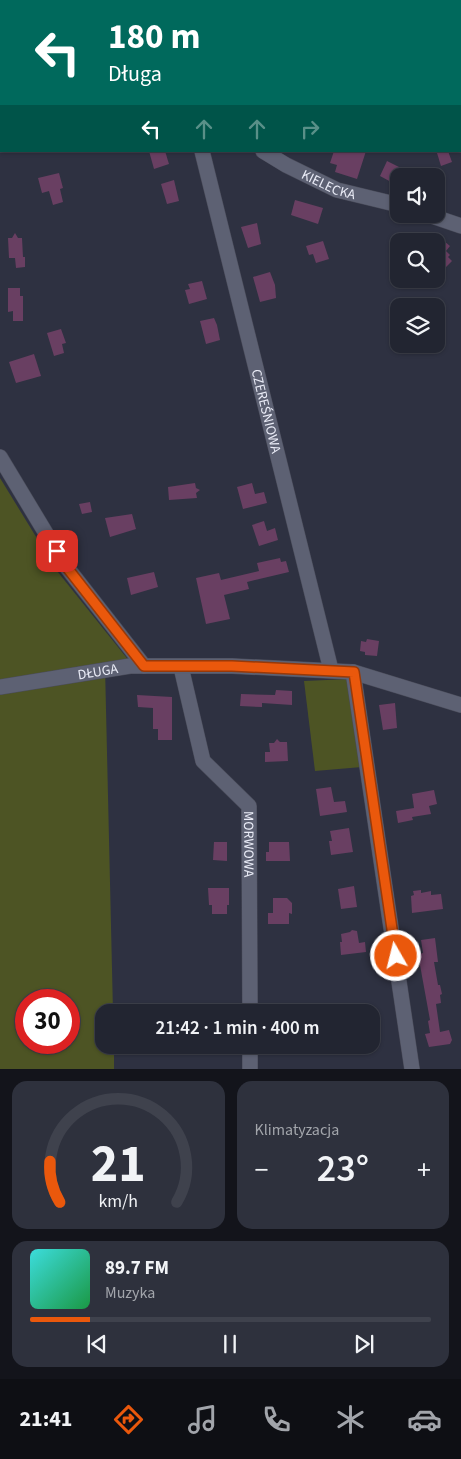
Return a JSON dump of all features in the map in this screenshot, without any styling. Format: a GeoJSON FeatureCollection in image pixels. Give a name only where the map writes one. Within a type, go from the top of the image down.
{"type":"FeatureCollection","features":[{"type":"Feature","properties":{"kind":"street","name":"CZEREŚNIOWA"},"geometry":{"type":"LineString","coordinates":[[202,152],[330,670]]}},
{"type":"Feature","properties":{"kind":"street","name":"KIELECKA"},"geometry":{"type":"LineString","coordinates":[[265,152],[286,165],[337,190],[390,203]]}},
{"type":"Feature","properties":{"kind":"street"},"geometry":{"type":"LineString","coordinates":[[445,221],[461,226]]}},
{"type":"Feature","properties":{"kind":"street"},"geometry":{"type":"LineString","coordinates":[[0,457],[65,565],[144,666]]}},
{"type":"Feature","properties":{"kind":"street","name":"DŁUGA"},"geometry":{"type":"LineString","coordinates":[[0,687],[130,666],[232,666],[354,672],[461,705]]}},
{"type":"Feature","properties":{"kind":"street","name":"MORWOWA"},"geometry":{"type":"LineString","coordinates":[[180,667],[202,761],[249,806],[250,1004]]}},
{"type":"Feature","properties":{"kind":"street"},"geometry":{"type":"LineString","coordinates":[[354,672],[412,1069]]}},
{"type":"Feature","properties":{"kind":"street"},"geometry":{"type":"LineString","coordinates":[[250,1054],[250,1069]]}},
{"type":"Feature","properties":{"kind":"green space"},"geometry":{"type":"Polygon","coordinates":[[[0,478],[57,571],[130,662],[105,666],[113,1004],[95,1004],[95,1054],[114,1054],[114,1069],[0,1069],[0,478]]]}},
{"type":"Feature","properties":{"kind":"green space"},"geometry":{"type":"Polygon","coordinates":[[[349,679],[362,767],[315,771],[304,681],[349,679]]]}},
{"type":"Feature","properties":{"kind":"building"},"geometry":{"type":"Polygon","coordinates":[[[149,152],[165,152],[169,164],[154,169],[149,152]]]}},
{"type":"Feature","properties":{"kind":"building"},"geometry":{"type":"Polygon","coordinates":[[[334,152],[366,152],[357,179],[335,172],[337,165],[330,163],[334,152]]]}},
{"type":"Feature","properties":{"kind":"building"},"geometry":{"type":"Polygon","coordinates":[[[448,152],[452,162],[441,166],[437,153],[448,152]]]}},
{"type":"Feature","properties":{"kind":"building"},"geometry":{"type":"Polygon","coordinates":[[[387,161],[401,168],[390,168],[390,181],[380,176],[387,161]]]}},
{"type":"Feature","properties":{"kind":"building"},"geometry":{"type":"Polygon","coordinates":[[[59,173],[63,188],[60,189],[63,202],[53,205],[49,191],[42,193],[38,178],[59,173]]]}},
{"type":"Feature","properties":{"kind":"building"},"geometry":{"type":"Polygon","coordinates":[[[174,180],[179,201],[167,204],[161,184],[174,180]]]}},
{"type":"Feature","properties":{"kind":"building"},"geometry":{"type":"Polygon","coordinates":[[[295,200],[323,208],[318,224],[291,215],[295,200]]]}},
{"type":"Feature","properties":{"kind":"building"},"geometry":{"type":"Polygon","coordinates":[[[257,223],[261,244],[248,248],[241,227],[257,223]]]}},
{"type":"Feature","properties":{"kind":"building"},"geometry":{"type":"Polygon","coordinates":[[[15,233],[18,238],[22,238],[25,267],[16,268],[15,258],[9,258],[8,238],[12,238],[15,233]]]}},
{"type":"Feature","properties":{"kind":"building"},"geometry":{"type":"Polygon","coordinates":[[[323,241],[329,259],[316,263],[313,254],[309,255],[306,246],[323,241]]]}},
{"type":"Feature","properties":{"kind":"building"},"geometry":{"type":"Polygon","coordinates":[[[445,242],[450,246],[446,251],[452,261],[445,268],[445,242]]]}},
{"type":"Feature","properties":{"kind":"building"},"geometry":{"type":"Polygon","coordinates":[[[270,272],[275,285],[276,298],[260,302],[253,277],[270,272]]]}},
{"type":"Feature","properties":{"kind":"building"},"geometry":{"type":"Polygon","coordinates":[[[202,281],[207,299],[189,304],[185,290],[190,289],[188,284],[202,281]]]}},
{"type":"Feature","properties":{"kind":"building"},"geometry":{"type":"Polygon","coordinates":[[[8,288],[20,288],[20,296],[23,296],[23,321],[13,321],[13,311],[8,312],[8,288]]]}},
{"type":"Feature","properties":{"kind":"building"},"geometry":{"type":"Polygon","coordinates":[[[214,318],[220,340],[206,344],[200,321],[214,318]]]}},
{"type":"Feature","properties":{"kind":"building"},"geometry":{"type":"Polygon","coordinates":[[[61,329],[66,343],[62,344],[64,353],[54,356],[47,333],[61,329]]]}},
{"type":"Feature","properties":{"kind":"building"},"geometry":{"type":"Polygon","coordinates":[[[34,354],[41,376],[16,383],[9,362],[34,354]]]}},
{"type":"Feature","properties":{"kind":"building"},"geometry":{"type":"Polygon","coordinates":[[[195,483],[196,488],[200,490],[196,493],[197,498],[169,500],[168,487],[195,483]]]}},
{"type":"Feature","properties":{"kind":"building"},"geometry":{"type":"Polygon","coordinates":[[[252,483],[255,494],[264,492],[267,503],[243,509],[237,487],[252,483]]]}},
{"type":"Feature","properties":{"kind":"building"},"geometry":{"type":"Polygon","coordinates":[[[90,502],[92,512],[82,514],[79,504],[90,502]]]}},
{"type":"Feature","properties":{"kind":"building"},"geometry":{"type":"Polygon","coordinates":[[[132,514],[136,529],[110,537],[105,518],[132,514]]]}},
{"type":"Feature","properties":{"kind":"building"},"geometry":{"type":"Polygon","coordinates":[[[264,521],[267,531],[275,528],[278,540],[259,546],[252,525],[264,521]]]}},
{"type":"Feature","properties":{"kind":"building"},"geometry":{"type":"Polygon","coordinates":[[[280,558],[281,562],[286,561],[289,572],[247,582],[249,589],[224,595],[230,619],[206,624],[196,578],[219,573],[221,580],[259,571],[257,563],[280,558]]]}},
{"type":"Feature","properties":{"kind":"building"},"geometry":{"type":"Polygon","coordinates":[[[154,572],[158,587],[131,595],[127,578],[154,572]]]}},
{"type":"Feature","properties":{"kind":"building"},"geometry":{"type":"Polygon","coordinates":[[[367,639],[379,641],[377,656],[365,655],[365,652],[360,651],[361,641],[366,642],[367,639]]]}},
{"type":"Feature","properties":{"kind":"building"},"geometry":{"type":"Polygon","coordinates":[[[276,690],[292,691],[292,705],[262,703],[262,707],[240,706],[241,694],[275,695],[276,690]]]}},
{"type":"Feature","properties":{"kind":"building"},"geometry":{"type":"Polygon","coordinates":[[[137,695],[172,697],[172,740],[158,740],[158,729],[153,729],[153,708],[138,707],[137,695]]]}},
{"type":"Feature","properties":{"kind":"building"},"geometry":{"type":"Polygon","coordinates":[[[395,703],[397,728],[383,730],[379,705],[395,703]]]}},
{"type":"Feature","properties":{"kind":"building"},"geometry":{"type":"Polygon","coordinates":[[[277,739],[280,742],[287,742],[288,761],[265,762],[265,752],[270,752],[269,743],[274,743],[277,739]]]}},
{"type":"Feature","properties":{"kind":"building"},"geometry":{"type":"Polygon","coordinates":[[[331,787],[334,802],[345,801],[347,812],[320,816],[316,789],[331,787]]]}},
{"type":"Feature","properties":{"kind":"building"},"geometry":{"type":"Polygon","coordinates":[[[434,790],[437,804],[429,806],[431,814],[412,817],[413,820],[398,823],[396,811],[414,808],[412,794],[434,790]]]}},
{"type":"Feature","properties":{"kind":"building"},"geometry":{"type":"Polygon","coordinates":[[[349,828],[353,852],[331,855],[329,841],[332,841],[330,831],[349,828]]]}},
{"type":"Feature","properties":{"kind":"building"},"geometry":{"type":"Polygon","coordinates":[[[214,842],[227,842],[227,861],[213,860],[214,842]]]}},
{"type":"Feature","properties":{"kind":"building"},"geometry":{"type":"Polygon","coordinates":[[[269,842],[289,842],[290,861],[266,861],[266,852],[269,852],[269,842]]]}},
{"type":"Feature","properties":{"kind":"building"},"geometry":{"type":"Polygon","coordinates":[[[354,886],[357,907],[341,909],[338,889],[354,886]]]}},
{"type":"Feature","properties":{"kind":"building"},"geometry":{"type":"Polygon","coordinates":[[[208,888],[229,888],[227,914],[212,914],[212,905],[209,905],[208,888]]]}},
{"type":"Feature","properties":{"kind":"building"},"geometry":{"type":"Polygon","coordinates":[[[421,890],[421,893],[431,891],[431,895],[441,894],[443,909],[412,913],[411,896],[414,895],[413,891],[421,890]]]}},
{"type":"Feature","properties":{"kind":"building"},"geometry":{"type":"Polygon","coordinates":[[[273,898],[287,898],[292,903],[292,914],[289,913],[289,924],[268,924],[268,913],[273,913],[273,898]]]}},
{"type":"Feature","properties":{"kind":"building"},"geometry":{"type":"Polygon","coordinates":[[[352,930],[357,931],[359,943],[365,942],[366,952],[341,955],[341,934],[352,930]]]}},
{"type":"Feature","properties":{"kind":"building"},"geometry":{"type":"Polygon","coordinates":[[[435,938],[438,962],[434,962],[438,985],[440,985],[442,994],[440,995],[441,1003],[436,1004],[440,1032],[449,1030],[452,1040],[450,1044],[429,1047],[425,1034],[430,1033],[428,1021],[430,1020],[418,954],[423,953],[421,940],[435,938]]]}},
{"type":"Feature","properties":{"kind":"route"},"geometry":{"type":"LineString","coordinates":[[57,551],[65,565],[144,666],[232,666],[354,672],[396,956]]}}]}
